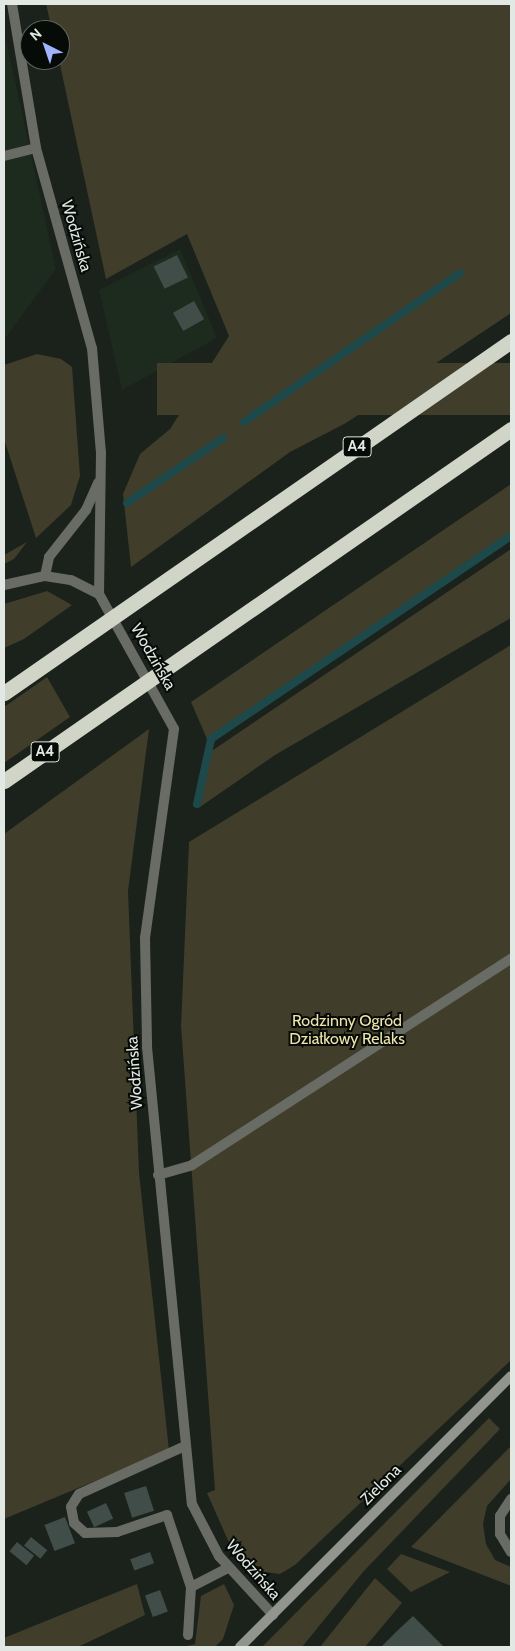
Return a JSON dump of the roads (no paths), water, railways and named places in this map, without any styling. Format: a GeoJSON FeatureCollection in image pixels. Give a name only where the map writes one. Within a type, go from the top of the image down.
{"type":"FeatureCollection","features":[{"type":"Feature","properties":{"kind":"highway","name":"A4"},"geometry":{"type":"LineString","coordinates":[[4,693],[511,340]]}},
{"type":"Feature","properties":{"kind":"highway","name":"A4"},"geometry":{"type":"LineString","coordinates":[[4,781],[511,429]]}},
{"type":"Feature","properties":{"kind":"main road","name":"Zielona"},"geometry":{"type":"LineString","coordinates":[[273,1615],[511,1376]]}},
{"type":"Feature","properties":{"kind":"main road","name":"Wodzińska"},"geometry":{"type":"LineString","coordinates":[[240,1647],[273,1615]]}},
{"type":"Feature","properties":{"kind":"street","name":"Wodzińska"},"geometry":{"type":"LineString","coordinates":[[12,4],[36,148],[92,348],[100,477],[99,594],[174,728],[145,938],[147,1047],[192,1504],[228,1568],[273,1615]]}},
{"type":"Feature","properties":{"kind":"street"},"geometry":{"type":"LineString","coordinates":[[4,156],[36,148]]}},
{"type":"Feature","properties":{"kind":"street","name":"Wodzińska"},"geometry":{"type":"LineString","coordinates":[[45,576],[49,557],[86,510],[100,477]]}},
{"type":"Feature","properties":{"kind":"street"},"geometry":{"type":"LineString","coordinates":[[4,585],[45,576],[71,580],[99,594]]}},
{"type":"Feature","properties":{"kind":"street"},"geometry":{"type":"LineString","coordinates":[[158,1174],[192,1165],[511,959]]}},
{"type":"Feature","properties":{"kind":"street"},"geometry":{"type":"LineString","coordinates":[[185,1446],[79,1494],[72,1508],[74,1523],[85,1533],[117,1532],[167,1515],[191,1587],[188,1635]]}},
{"type":"Feature","properties":{"kind":"street"},"geometry":{"type":"LineString","coordinates":[[511,1499],[500,1516],[500,1534],[511,1552]]}},
{"type":"Feature","properties":{"kind":"street"},"geometry":{"type":"LineString","coordinates":[[191,1587],[228,1568]]}},
{"type":"Feature","properties":{"kind":"waterway"},"geometry":{"type":"LineString","coordinates":[[244,422],[460,273]]}},
{"type":"Feature","properties":{"kind":"waterway"},"geometry":{"type":"LineString","coordinates":[[127,503],[223,438]]}},
{"type":"Feature","properties":{"kind":"waterway"},"geometry":{"type":"LineString","coordinates":[[197,804],[211,739],[511,536]]}},
{"type":"Feature","properties":{"kind":"park label","name":"Rodzinny Ogród Działkowy Relaks"},"geometry":{"type":"Point","coordinates":[347,1030]}}]}
